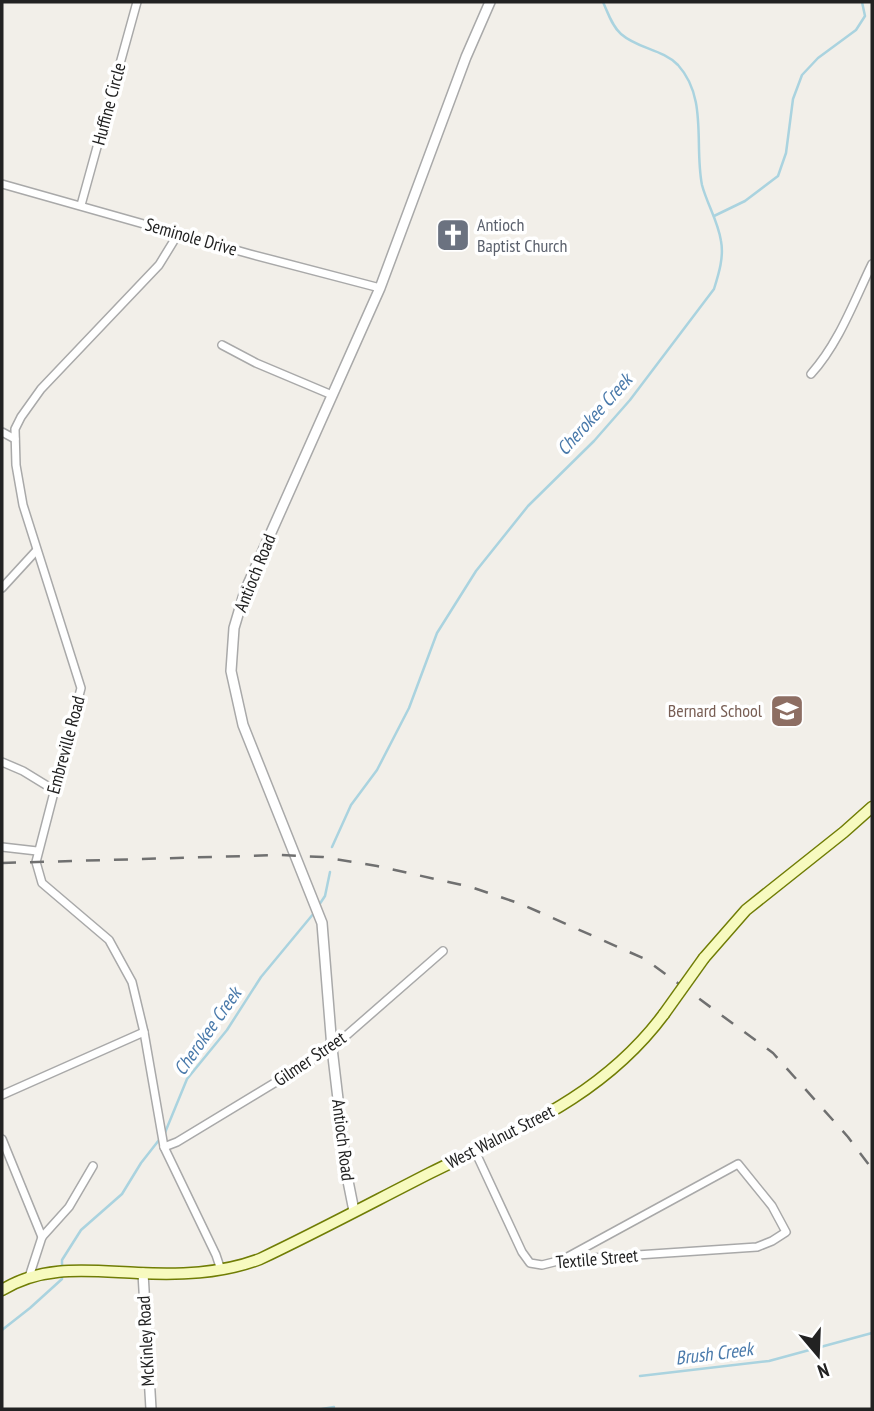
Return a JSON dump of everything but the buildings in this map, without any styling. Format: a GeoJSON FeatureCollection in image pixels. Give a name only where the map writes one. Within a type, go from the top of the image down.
{"type":"FeatureCollection","features":[{"type":"Feature","properties":{"kind":"main road","name":"West Walnut Street"},"geometry":{"type":"LineString","coordinates":[[2,1290],[29,1277],[62,1270],[202,1273],[260,1259],[562,1105],[598,1082],[641,1043],[704,958],[746,909],[872,807]]}},
{"type":"Feature","properties":{"kind":"street","name":"Huffine Circle"},"geometry":{"type":"LineString","coordinates":[[81,205],[137,2]]}},
{"type":"Feature","properties":{"kind":"street","name":"Antioch Road"},"geometry":{"type":"LineString","coordinates":[[354,1212],[347,1177],[332,1048],[322,923],[243,725],[231,671],[234,628],[244,591],[380,288],[466,57],[490,2]]}},
{"type":"Feature","properties":{"kind":"street","name":"Seminole Drive"},"geometry":{"type":"LineString","coordinates":[[2,184],[380,288]]}},
{"type":"Feature","properties":{"kind":"street","name":"Embreville Road"},"geometry":{"type":"LineString","coordinates":[[178,234],[159,265],[41,389],[21,417],[15,439],[23,505],[81,688],[36,862],[42,883],[108,940],[132,982],[144,1031],[163,1141],[221,1270]]}},
{"type":"Feature","properties":{"kind":"street"},"geometry":{"type":"LineString","coordinates":[[811,374],[834,343],[872,264]]}},
{"type":"Feature","properties":{"kind":"street"},"geometry":{"type":"LineString","coordinates":[[222,345],[256,363],[332,395]]}},
{"type":"Feature","properties":{"kind":"street"},"geometry":{"type":"LineString","coordinates":[[2,432],[15,439]]}},
{"type":"Feature","properties":{"kind":"street"},"geometry":{"type":"LineString","coordinates":[[2,588],[36,551]]}},
{"type":"Feature","properties":{"kind":"street"},"geometry":{"type":"LineString","coordinates":[[2,762],[54,790]]}},
{"type":"Feature","properties":{"kind":"street"},"geometry":{"type":"LineString","coordinates":[[2,847],[37,851]]}},
{"type":"Feature","properties":{"kind":"street","name":"Gilmer Street"},"geometry":{"type":"LineString","coordinates":[[163,1141],[177,1142],[332,1048],[443,951]]}},
{"type":"Feature","properties":{"kind":"street"},"geometry":{"type":"LineString","coordinates":[[2,1095],[144,1031]]}},
{"type":"Feature","properties":{"kind":"street"},"geometry":{"type":"LineString","coordinates":[[2,1139],[43,1237]]}},
{"type":"Feature","properties":{"kind":"street","name":"Textile Street"},"geometry":{"type":"LineString","coordinates":[[475,1151],[522,1252],[530,1263],[542,1265],[562,1260],[757,1247],[786,1232],[772,1206],[738,1164],[562,1260]]}},
{"type":"Feature","properties":{"kind":"street"},"geometry":{"type":"LineString","coordinates":[[29,1277],[43,1237],[69,1207],[93,1166]]}},
{"type":"Feature","properties":{"kind":"street","name":"McKinley Road"},"geometry":{"type":"LineString","coordinates":[[143,1273],[151,1409]]}},
{"type":"Feature","properties":{"kind":"waterway","name":"Cherokee Creek"},"geometry":{"type":"LineString","coordinates":[[332,847],[351,805],[377,770],[409,708],[437,633],[476,571],[528,506],[594,441],[630,400],[714,289],[722,247],[702,185],[697,107],[693,92],[687,78],[672,60],[621,34],[603,2]]}},
{"type":"Feature","properties":{"kind":"waterway"},"geometry":{"type":"LineString","coordinates":[[714,216],[745,201],[778,176],[786,153],[793,99],[802,75],[818,58],[856,30],[865,16],[862,2]]}},
{"type":"Feature","properties":{"kind":"waterway","name":"Cherokee Creek"},"geometry":{"type":"LineString","coordinates":[[317,908],[325,896],[330,872]]}},
{"type":"Feature","properties":{"kind":"waterway","name":"Cherokee Creek"},"geometry":{"type":"LineString","coordinates":[[164,1135],[187,1079],[227,1030],[261,977],[314,913]]}},
{"type":"Feature","properties":{"kind":"waterway","name":"Cherokee Creek"},"geometry":{"type":"LineString","coordinates":[[62,1268],[62,1260],[81,1230],[122,1194],[159,1140]]}},
{"type":"Feature","properties":{"kind":"waterway","name":"Cherokee Creek"},"geometry":{"type":"LineString","coordinates":[[2,1330],[62,1279],[62,1275]]}},
{"type":"Feature","properties":{"kind":"waterway","name":"Brush Creek"},"geometry":{"type":"LineString","coordinates":[[640,1376],[769,1361],[872,1333]]}},
{"type":"Feature","properties":{"kind":"waterway","name":"Brush Creek"},"geometry":{"type":"LineString","coordinates":[[322,1409],[334,1407]]}},
{"type":"Feature","properties":{"kind":"railway"},"geometry":{"type":"LineString","coordinates":[[2,863],[280,855],[323,857],[471,887],[521,904],[645,959],[773,1053],[848,1137],[872,1169]]}},
{"type":"Feature","properties":{"kind":"place","name":"Antioch Baptist Church"},"geometry":{"type":"Point","coordinates":[453,235]}},
{"type":"Feature","properties":{"kind":"place","name":"Bernard School"},"geometry":{"type":"Point","coordinates":[787,711]}}]}
